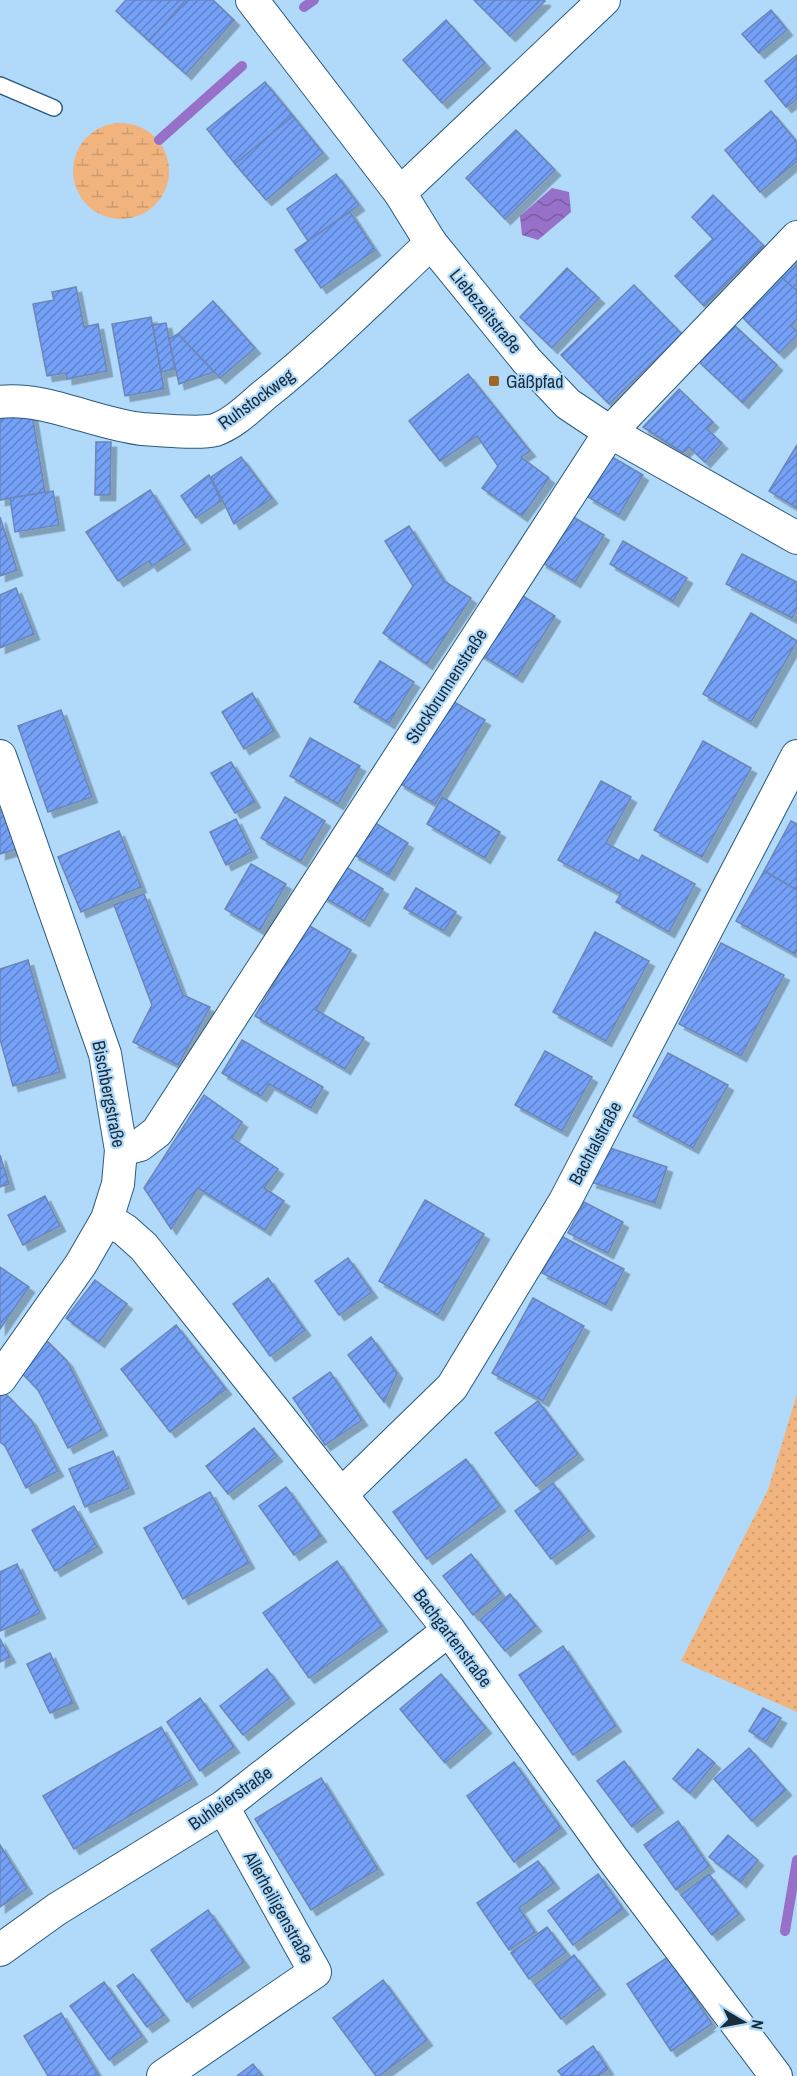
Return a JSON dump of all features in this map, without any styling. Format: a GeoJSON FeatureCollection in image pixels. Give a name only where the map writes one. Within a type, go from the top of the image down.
{"type":"FeatureCollection","features":[{"type":"Feature","properties":{"kind":"street","name":"Liebezeitstraße"},"geometry":{"type":"LineString","coordinates":[[252,0],[400,193],[431,243],[527,361],[568,404],[610,432],[797,538]]}},
{"type":"Feature","properties":{"kind":"street"},"geometry":{"type":"LineString","coordinates":[[400,193],[604,0]]}},
{"type":"Feature","properties":{"kind":"street","name":"Stockbrunnenstraße"},"geometry":{"type":"LineString","coordinates":[[121,1150],[140,1145],[157,1132],[610,432],[797,237]]}},
{"type":"Feature","properties":{"kind":"street","name":"Ruhstockweg"},"geometry":{"type":"LineString","coordinates":[[0,402],[15,400],[35,403],[124,427],[169,431],[214,430],[233,420],[298,368],[431,243]]}},
{"type":"Feature","properties":{"kind":"street","name":"Bischbergstraße"},"geometry":{"type":"LineString","coordinates":[[0,756],[105,1054],[121,1150],[118,1185],[107,1219],[81,1264],[0,1379]]}},
{"type":"Feature","properties":{"kind":"street","name":"Bachtalstraße"},"geometry":{"type":"LineString","coordinates":[[342,1494],[452,1387],[565,1201],[797,756]]}},
{"type":"Feature","properties":{"kind":"street","name":"Bachgartenstraße"},"geometry":{"type":"LineString","coordinates":[[107,1219],[125,1230],[144,1247],[449,1630],[612,1858],[776,2076]]}},
{"type":"Feature","properties":{"kind":"street","name":"Buhleierstraße"},"geometry":{"type":"LineString","coordinates":[[0,1950],[57,1909],[223,1807],[449,1630]]}},
{"type":"Feature","properties":{"kind":"street","name":"Allerheiligenstraße"},"geometry":{"type":"LineString","coordinates":[[163,2076],[315,1972],[223,1807]]}},
{"type":"Feature","properties":{"kind":"lane"},"geometry":{"type":"LineString","coordinates":[[0,85],[54,108]]}},
{"type":"Feature","properties":{"kind":"green space"},"geometry":{"type":"Polygon","coordinates":[[[121,123],[139,127],[155,137],[165,153],[169,171],[165,189],[155,205],[139,215],[121,219],[103,215],[87,205],[77,189],[73,171],[77,153],[87,137],[103,127],[121,123]]]}},
{"type":"Feature","properties":{"kind":"green space"},"geometry":{"type":"Polygon","coordinates":[[[797,1394],[797,1712],[681,1661],[768,1490],[797,1394]]]}},
{"type":"Feature","properties":{"kind":"water"},"geometry":{"type":"Polygon","coordinates":[[[552,188],[569,192],[571,212],[538,240],[522,235],[520,216],[552,188]]]}},
{"type":"Feature","properties":{"kind":"building"},"geometry":{"type":"Polygon","coordinates":[[[126,0],[186,0],[149,41],[116,11],[126,0]]]}},
{"type":"Feature","properties":{"kind":"building"},"geometry":{"type":"Polygon","coordinates":[[[186,0],[213,0],[234,20],[186,74],[149,41],[186,0]]]}},
{"type":"Feature","properties":{"kind":"building"},"geometry":{"type":"Polygon","coordinates":[[[474,0],[544,0],[545,1],[510,36],[474,0]]]}},
{"type":"Feature","properties":{"kind":"building"},"geometry":{"type":"Polygon","coordinates":[[[771,10],[787,30],[759,53],[742,34],[771,10]]]}},
{"type":"Feature","properties":{"kind":"building"},"geometry":{"type":"Polygon","coordinates":[[[446,20],[485,63],[442,103],[403,60],[446,20]]]}},
{"type":"Feature","properties":{"kind":"building"},"geometry":{"type":"Polygon","coordinates":[[[797,55],[797,99],[786,107],[765,81],[797,55]]]}},
{"type":"Feature","properties":{"kind":"building"},"geometry":{"type":"Polygon","coordinates":[[[265,82],[293,116],[235,164],[207,129],[265,82]]]}},
{"type":"Feature","properties":{"kind":"building"},"geometry":{"type":"Polygon","coordinates":[[[771,111],[797,142],[797,161],[760,192],[725,150],[771,111]]]}},
{"type":"Feature","properties":{"kind":"building"},"geometry":{"type":"Polygon","coordinates":[[[293,116],[323,153],[266,200],[235,164],[293,116]]]}},
{"type":"Feature","properties":{"kind":"building"},"geometry":{"type":"Polygon","coordinates":[[[516,130],[555,170],[505,219],[466,178],[516,130]]]}},
{"type":"Feature","properties":{"kind":"building"},"geometry":{"type":"Polygon","coordinates":[[[336,174],[359,205],[308,241],[287,209],[336,174]]]}},
{"type":"Feature","properties":{"kind":"building"},"geometry":{"type":"Polygon","coordinates":[[[713,195],[764,246],[704,306],[675,276],[713,239],[692,217],[713,195]]]}},
{"type":"Feature","properties":{"kind":"building"},"geometry":{"type":"Polygon","coordinates":[[[350,212],[375,250],[321,288],[295,250],[350,212]]]}},
{"type":"Feature","properties":{"kind":"building"},"geometry":{"type":"Polygon","coordinates":[[[797,258],[797,291],[780,276],[797,258]]]}},
{"type":"Feature","properties":{"kind":"building"},"geometry":{"type":"Polygon","coordinates":[[[567,268],[599,298],[552,348],[520,317],[567,268]]]}},
{"type":"Feature","properties":{"kind":"building"},"geometry":{"type":"Polygon","coordinates":[[[780,276],[797,291],[797,319],[791,326],[797,331],[797,335],[779,353],[741,316],[780,276]]]}},
{"type":"Feature","properties":{"kind":"building"},"geometry":{"type":"Polygon","coordinates":[[[634,285],[682,334],[609,404],[561,355],[634,285]]]}},
{"type":"Feature","properties":{"kind":"building"},"geometry":{"type":"Polygon","coordinates":[[[76,287],[84,327],[98,324],[107,371],[67,379],[66,373],[47,376],[33,304],[54,300],[52,292],[76,287]]]}},
{"type":"Feature","properties":{"kind":"building"},"geometry":{"type":"Polygon","coordinates":[[[213,301],[255,348],[220,378],[178,334],[213,301]]]}},
{"type":"Feature","properties":{"kind":"building"},"geometry":{"type":"Polygon","coordinates":[[[151,317],[164,389],[125,396],[112,324],[151,317]]]}},
{"type":"Feature","properties":{"kind":"building"},"geometry":{"type":"Polygon","coordinates":[[[166,323],[175,369],[161,372],[153,325],[166,323]]]}},
{"type":"Feature","properties":{"kind":"building"},"geometry":{"type":"Polygon","coordinates":[[[732,323],[777,365],[743,403],[698,361],[732,323]]]}},
{"type":"Feature","properties":{"kind":"building"},"geometry":{"type":"Polygon","coordinates":[[[178,334],[214,372],[179,384],[169,339],[178,334]]]}},
{"type":"Feature","properties":{"kind":"building"},"geometry":{"type":"Polygon","coordinates":[[[468,374],[530,451],[521,457],[549,478],[522,516],[482,488],[498,466],[477,436],[440,461],[409,421],[468,374]]]}},
{"type":"Feature","properties":{"kind":"building"},"geometry":{"type":"Polygon","coordinates":[[[679,389],[713,422],[707,429],[722,443],[705,462],[689,447],[683,453],[643,427],[679,389]]]}},
{"type":"Feature","properties":{"kind":"building"},"geometry":{"type":"Polygon","coordinates":[[[32,414],[45,492],[0,500],[0,419],[32,414]]]}},
{"type":"Feature","properties":{"kind":"building"},"geometry":{"type":"Polygon","coordinates":[[[96,442],[111,442],[110,495],[95,495],[96,442]]]}},
{"type":"Feature","properties":{"kind":"building"},"geometry":{"type":"Polygon","coordinates":[[[797,445],[797,508],[769,491],[797,445]]]}},
{"type":"Feature","properties":{"kind":"building"},"geometry":{"type":"Polygon","coordinates":[[[241,457],[272,498],[234,524],[211,477],[241,457]]]}},
{"type":"Feature","properties":{"kind":"building"},"geometry":{"type":"Polygon","coordinates":[[[612,457],[643,475],[619,515],[588,497],[612,457]]]}},
{"type":"Feature","properties":{"kind":"building"},"geometry":{"type":"Polygon","coordinates":[[[209,475],[221,501],[196,518],[181,496],[209,475]]]}},
{"type":"Feature","properties":{"kind":"building"},"geometry":{"type":"Polygon","coordinates":[[[150,490],[185,544],[152,566],[149,561],[118,581],[86,532],[150,490]]]}},
{"type":"Feature","properties":{"kind":"building"},"geometry":{"type":"Polygon","coordinates":[[[53,491],[59,525],[15,532],[10,498],[53,491]]]}},
{"type":"Feature","properties":{"kind":"building"},"geometry":{"type":"Polygon","coordinates":[[[570,515],[604,535],[575,582],[541,562],[570,515]]]}},
{"type":"Feature","properties":{"kind":"building"},"geometry":{"type":"Polygon","coordinates":[[[0,517],[17,570],[0,576],[0,517]]]}},
{"type":"Feature","properties":{"kind":"building"},"geometry":{"type":"Polygon","coordinates":[[[409,526],[444,581],[471,598],[427,664],[383,633],[413,586],[385,541],[409,526]]]}},
{"type":"Feature","properties":{"kind":"building"},"geometry":{"type":"Polygon","coordinates":[[[623,541],[687,578],[673,601],[610,564],[623,541]]]}},
{"type":"Feature","properties":{"kind":"building"},"geometry":{"type":"Polygon","coordinates":[[[742,554],[797,582],[797,608],[792,618],[726,584],[742,554]]]}},
{"type":"Feature","properties":{"kind":"building"},"geometry":{"type":"Polygon","coordinates":[[[16,588],[34,634],[0,648],[0,595],[16,588]]]}},
{"type":"Feature","properties":{"kind":"building"},"geometry":{"type":"Polygon","coordinates":[[[515,591],[555,616],[517,677],[477,652],[515,591]]]}},
{"type":"Feature","properties":{"kind":"building"},"geometry":{"type":"Polygon","coordinates":[[[751,613],[797,641],[751,722],[703,694],[751,613]]]}},
{"type":"Feature","properties":{"kind":"building"},"geometry":{"type":"Polygon","coordinates":[[[380,661],[414,682],[389,723],[354,702],[380,661]]]}},
{"type":"Feature","properties":{"kind":"building"},"geometry":{"type":"Polygon","coordinates":[[[252,693],[274,731],[244,749],[222,712],[252,693]]]}},
{"type":"Feature","properties":{"kind":"building"},"geometry":{"type":"Polygon","coordinates":[[[449,699],[485,720],[435,804],[399,783],[449,699]]]}},
{"type":"Feature","properties":{"kind":"building"},"geometry":{"type":"Polygon","coordinates":[[[61,710],[92,797],[48,812],[18,726],[61,710]]]}},
{"type":"Feature","properties":{"kind":"building"},"geometry":{"type":"Polygon","coordinates":[[[310,738],[360,766],[338,804],[290,776],[310,738]]]}},
{"type":"Feature","properties":{"kind":"building"},"geometry":{"type":"Polygon","coordinates":[[[703,741],[751,768],[702,857],[654,830],[703,741]]]}},
{"type":"Feature","properties":{"kind":"building"},"geometry":{"type":"Polygon","coordinates":[[[231,762],[255,802],[235,813],[211,773],[231,762]]]}},
{"type":"Feature","properties":{"kind":"building"},"geometry":{"type":"Polygon","coordinates":[[[601,781],[631,797],[606,843],[639,861],[642,855],[695,884],[669,932],[616,902],[621,894],[558,860],[601,781]]]}},
{"type":"Feature","properties":{"kind":"building"},"geometry":{"type":"Polygon","coordinates":[[[285,797],[325,821],[301,861],[261,838],[285,797]]]}},
{"type":"Feature","properties":{"kind":"building"},"geometry":{"type":"Polygon","coordinates":[[[442,797],[500,832],[485,858],[427,824],[442,797]]]}},
{"type":"Feature","properties":{"kind":"building"},"geometry":{"type":"Polygon","coordinates":[[[4,809],[17,849],[0,854],[0,810],[4,809]]]}},
{"type":"Feature","properties":{"kind":"building"},"geometry":{"type":"Polygon","coordinates":[[[236,819],[252,852],[226,865],[210,832],[236,819]]]}},
{"type":"Feature","properties":{"kind":"building"},"geometry":{"type":"Polygon","coordinates":[[[372,821],[408,843],[389,875],[353,854],[372,821]]]}},
{"type":"Feature","properties":{"kind":"building"},"geometry":{"type":"Polygon","coordinates":[[[791,821],[797,824],[797,890],[764,871],[791,821]]]}},
{"type":"Feature","properties":{"kind":"building"},"geometry":{"type":"Polygon","coordinates":[[[119,831],[141,887],[81,912],[58,857],[119,831]]]}},
{"type":"Feature","properties":{"kind":"building"},"geometry":{"type":"Polygon","coordinates":[[[251,864],[286,884],[260,930],[225,909],[251,864]]]}},
{"type":"Feature","properties":{"kind":"building"},"geometry":{"type":"Polygon","coordinates":[[[341,864],[383,889],[364,921],[322,896],[341,864]]]}},
{"type":"Feature","properties":{"kind":"building"},"geometry":{"type":"Polygon","coordinates":[[[764,871],[797,890],[797,950],[795,954],[736,921],[764,871]]]}},
{"type":"Feature","properties":{"kind":"building"},"geometry":{"type":"Polygon","coordinates":[[[416,888],[456,912],[444,931],[404,908],[416,888]]]}},
{"type":"Feature","properties":{"kind":"building"},"geometry":{"type":"Polygon","coordinates":[[[144,894],[183,995],[210,1007],[178,1065],[133,1042],[152,1005],[114,905],[144,894]]]}},
{"type":"Feature","properties":{"kind":"building"},"geometry":{"type":"Polygon","coordinates":[[[308,925],[351,950],[316,1010],[364,1038],[345,1069],[255,1016],[308,925]]]}},
{"type":"Feature","properties":{"kind":"building"},"geometry":{"type":"Polygon","coordinates":[[[595,932],[649,961],[606,1041],[553,1012],[595,932]]]}},
{"type":"Feature","properties":{"kind":"building"},"geometry":{"type":"Polygon","coordinates":[[[721,943],[784,975],[741,1056],[679,1024],[721,943]]]}},
{"type":"Feature","properties":{"kind":"building"},"geometry":{"type":"Polygon","coordinates":[[[28,960],[60,1072],[13,1086],[0,1039],[0,969],[28,960]]]}},
{"type":"Feature","properties":{"kind":"building"},"geometry":{"type":"Polygon","coordinates":[[[242,1040],[323,1087],[311,1108],[269,1084],[261,1096],[222,1073],[242,1040]]]}},
{"type":"Feature","properties":{"kind":"building"},"geometry":{"type":"Polygon","coordinates":[[[545,1051],[592,1077],[562,1131],[515,1105],[545,1051]]]}},
{"type":"Feature","properties":{"kind":"building"},"geometry":{"type":"Polygon","coordinates":[[[668,1053],[728,1085],[693,1148],[633,1116],[668,1053]]]}},
{"type":"Feature","properties":{"kind":"building"},"geometry":{"type":"Polygon","coordinates":[[[204,1095],[242,1122],[232,1138],[278,1169],[264,1188],[284,1201],[265,1230],[198,1188],[171,1229],[144,1188],[204,1095]]]}},
{"type":"Feature","properties":{"kind":"building"},"geometry":{"type":"Polygon","coordinates":[[[604,1146],[667,1167],[655,1203],[591,1182],[604,1146]]]}},
{"type":"Feature","properties":{"kind":"building"},"geometry":{"type":"Polygon","coordinates":[[[0,1155],[9,1184],[0,1187],[0,1155]]]}},
{"type":"Feature","properties":{"kind":"building"},"geometry":{"type":"Polygon","coordinates":[[[45,1196],[60,1226],[23,1245],[8,1215],[45,1196]]]}},
{"type":"Feature","properties":{"kind":"building"},"geometry":{"type":"Polygon","coordinates":[[[425,1200],[484,1234],[438,1315],[379,1281],[425,1200]]]}},
{"type":"Feature","properties":{"kind":"building"},"geometry":{"type":"Polygon","coordinates":[[[584,1202],[623,1222],[608,1253],[568,1233],[584,1202]]]}},
{"type":"Feature","properties":{"kind":"building"},"geometry":{"type":"Polygon","coordinates":[[[561,1236],[624,1269],[606,1305],[542,1273],[561,1236]]]}},
{"type":"Feature","properties":{"kind":"building"},"geometry":{"type":"Polygon","coordinates":[[[348,1258],[372,1292],[339,1315],[315,1281],[348,1258]]]}},
{"type":"Feature","properties":{"kind":"building"},"geometry":{"type":"Polygon","coordinates":[[[0,1267],[29,1287],[0,1329],[0,1267]]]}},
{"type":"Feature","properties":{"kind":"building"},"geometry":{"type":"Polygon","coordinates":[[[268,1278],[305,1330],[270,1356],[233,1304],[268,1278]]]}},
{"type":"Feature","properties":{"kind":"building"},"geometry":{"type":"Polygon","coordinates":[[[95,1280],[127,1304],[99,1342],[66,1318],[95,1280]]]}},
{"type":"Feature","properties":{"kind":"building"},"geometry":{"type":"Polygon","coordinates":[[[533,1298],[584,1326],[543,1401],[492,1373],[533,1298]]]}},
{"type":"Feature","properties":{"kind":"building"},"geometry":{"type":"Polygon","coordinates":[[[176,1325],[226,1389],[170,1432],[121,1369],[176,1325]]]}},
{"type":"Feature","properties":{"kind":"building"},"geometry":{"type":"Polygon","coordinates":[[[371,1337],[397,1373],[384,1402],[348,1355],[371,1337]]]}},
{"type":"Feature","properties":{"kind":"building"},"geometry":{"type":"Polygon","coordinates":[[[44,1338],[67,1361],[102,1430],[68,1448],[38,1390],[15,1366],[44,1338]]]}},
{"type":"Feature","properties":{"kind":"building"},"geometry":{"type":"Polygon","coordinates":[[[330,1372],[362,1420],[325,1445],[293,1398],[330,1372]]]}},
{"type":"Feature","properties":{"kind":"building"},"geometry":{"type":"Polygon","coordinates":[[[4,1392],[31,1420],[58,1471],[26,1488],[5,1446],[0,1442],[0,1396],[4,1392]]]}},
{"type":"Feature","properties":{"kind":"building"},"geometry":{"type":"Polygon","coordinates":[[[538,1401],[578,1454],[536,1486],[495,1433],[538,1401]]]}},
{"type":"Feature","properties":{"kind":"building"},"geometry":{"type":"Polygon","coordinates":[[[254,1428],[277,1456],[228,1494],[206,1466],[254,1428]]]}},
{"type":"Feature","properties":{"kind":"building"},"geometry":{"type":"Polygon","coordinates":[[[113,1451],[129,1488],[85,1507],[69,1469],[113,1451]]]}},
{"type":"Feature","properties":{"kind":"building"},"geometry":{"type":"Polygon","coordinates":[[[466,1459],[500,1506],[427,1559],[393,1512],[466,1459]]]}},
{"type":"Feature","properties":{"kind":"building"},"geometry":{"type":"Polygon","coordinates":[[[553,1483],[589,1531],[551,1559],[515,1511],[553,1483]]]}},
{"type":"Feature","properties":{"kind":"building"},"geometry":{"type":"Polygon","coordinates":[[[286,1487],[321,1536],[294,1555],[259,1506],[286,1487]]]}},
{"type":"Feature","properties":{"kind":"building"},"geometry":{"type":"Polygon","coordinates":[[[210,1492],[249,1563],[183,1599],[144,1528],[210,1492]]]}},
{"type":"Feature","properties":{"kind":"building"},"geometry":{"type":"Polygon","coordinates":[[[74,1506],[97,1547],[55,1571],[32,1530],[74,1506]]]}},
{"type":"Feature","properties":{"kind":"building"},"geometry":{"type":"Polygon","coordinates":[[[471,1554],[501,1593],[473,1615],[443,1576],[471,1554]]]}},
{"type":"Feature","properties":{"kind":"building"},"geometry":{"type":"Polygon","coordinates":[[[337,1561],[382,1626],[309,1678],[263,1613],[337,1561]]]}},
{"type":"Feature","properties":{"kind":"building"},"geometry":{"type":"Polygon","coordinates":[[[17,1564],[40,1613],[0,1631],[0,1572],[17,1564]]]}},
{"type":"Feature","properties":{"kind":"building"},"geometry":{"type":"Polygon","coordinates":[[[510,1594],[536,1626],[505,1651],[480,1620],[510,1594]]]}},
{"type":"Feature","properties":{"kind":"building"},"geometry":{"type":"Polygon","coordinates":[[[0,1639],[10,1657],[0,1662],[0,1639]]]}},
{"type":"Feature","properties":{"kind":"building"},"geometry":{"type":"Polygon","coordinates":[[[563,1646],[616,1726],[573,1755],[519,1675],[563,1646]]]}},
{"type":"Feature","properties":{"kind":"building"},"geometry":{"type":"Polygon","coordinates":[[[50,1653],[73,1703],[50,1713],[27,1664],[50,1653]]]}},
{"type":"Feature","properties":{"kind":"building"},"geometry":{"type":"Polygon","coordinates":[[[267,1669],[289,1698],[243,1735],[220,1706],[267,1669]]]}},
{"type":"Feature","properties":{"kind":"building"},"geometry":{"type":"Polygon","coordinates":[[[441,1674],[486,1728],[445,1763],[400,1709],[441,1674]]]}},
{"type":"Feature","properties":{"kind":"building"},"geometry":{"type":"Polygon","coordinates":[[[200,1698],[234,1747],[200,1771],[167,1722],[200,1698]]]}},
{"type":"Feature","properties":{"kind":"building"},"geometry":{"type":"Polygon","coordinates":[[[763,1708],[781,1718],[766,1742],[749,1731],[763,1708]]]}},
{"type":"Feature","properties":{"kind":"building"},"geometry":{"type":"Polygon","coordinates":[[[161,1727],[192,1779],[74,1849],[43,1796],[161,1727]]]}},
{"type":"Feature","properties":{"kind":"building"},"geometry":{"type":"Polygon","coordinates":[[[749,1748],[786,1790],[752,1821],[714,1779],[749,1748]]]}},
{"type":"Feature","properties":{"kind":"building"},"geometry":{"type":"Polygon","coordinates":[[[698,1749],[715,1763],[690,1793],[673,1779],[698,1749]]]}},
{"type":"Feature","properties":{"kind":"building"},"geometry":{"type":"Polygon","coordinates":[[[624,1761],[658,1807],[632,1827],[597,1781],[624,1761]]]}},
{"type":"Feature","properties":{"kind":"building"},"geometry":{"type":"Polygon","coordinates":[[[514,1762],[561,1828],[514,1862],[467,1796],[514,1762]]]}},
{"type":"Feature","properties":{"kind":"building"},"geometry":{"type":"Polygon","coordinates":[[[321,1778],[378,1869],[311,1910],[255,1819],[321,1778]]]}},
{"type":"Feature","properties":{"kind":"building"},"geometry":{"type":"Polygon","coordinates":[[[678,1821],[709,1866],[676,1890],[644,1845],[678,1821]]]}},
{"type":"Feature","properties":{"kind":"building"},"geometry":{"type":"Polygon","coordinates":[[[728,1835],[758,1860],[741,1882],[709,1857],[728,1835]]]}},
{"type":"Feature","properties":{"kind":"building"},"geometry":{"type":"Polygon","coordinates":[[[0,1845],[27,1888],[0,1907],[0,1845]]]}},
{"type":"Feature","properties":{"kind":"building"},"geometry":{"type":"Polygon","coordinates":[[[538,1861],[554,1883],[519,1908],[535,1932],[509,1950],[477,1903],[538,1861]]]}},
{"type":"Feature","properties":{"kind":"building"},"geometry":{"type":"Polygon","coordinates":[[[598,1874],[623,1909],[573,1945],[548,1911],[598,1874]]]}},
{"type":"Feature","properties":{"kind":"building"},"geometry":{"type":"Polygon","coordinates":[[[709,1874],[739,1914],[712,1935],[681,1895],[709,1874]]]}},
{"type":"Feature","properties":{"kind":"building"},"geometry":{"type":"Polygon","coordinates":[[[208,1910],[244,1962],[187,2002],[151,1950],[208,1910]]]}},
{"type":"Feature","properties":{"kind":"building"},"geometry":{"type":"Polygon","coordinates":[[[547,1927],[566,1952],[529,1979],[511,1953],[547,1927]]]}},
{"type":"Feature","properties":{"kind":"building"},"geometry":{"type":"Polygon","coordinates":[[[574,1955],[600,1989],[561,2019],[535,1985],[574,1955]]]}},
{"type":"Feature","properties":{"kind":"building"},"geometry":{"type":"Polygon","coordinates":[[[668,1957],[712,2024],[671,2051],[627,1984],[668,1957]]]}},
{"type":"Feature","properties":{"kind":"building"},"geometry":{"type":"Polygon","coordinates":[[[133,1974],[164,2015],[147,2027],[117,1986],[133,1974]]]}},
{"type":"Feature","properties":{"kind":"building"},"geometry":{"type":"Polygon","coordinates":[[[383,1980],[427,2040],[376,2076],[333,2018],[383,1980]]]}},
{"type":"Feature","properties":{"kind":"building"},"geometry":{"type":"Polygon","coordinates":[[[104,1982],[142,2036],[109,2060],[70,2006],[104,1982]]]}},
{"type":"Feature","properties":{"kind":"building"},"geometry":{"type":"Polygon","coordinates":[[[61,2013],[99,2076],[48,2076],[24,2036],[61,2013]]]}},
{"type":"Feature","properties":{"kind":"building"},"geometry":{"type":"Polygon","coordinates":[[[593,2046],[608,2069],[598,2076],[562,2076],[558,2071],[593,2046]]]}},
{"type":"Feature","properties":{"kind":"building"},"geometry":{"type":"Polygon","coordinates":[[[253,2064],[262,2076],[237,2076],[253,2064]]]}},
{"type":"Feature","properties":{"kind":"waterway"},"geometry":{"type":"LineString","coordinates":[[304,7],[314,0]]}},
{"type":"Feature","properties":{"kind":"waterway"},"geometry":{"type":"LineString","coordinates":[[159,140],[242,66]]}},
{"type":"Feature","properties":{"kind":"waterway"},"geometry":{"type":"LineString","coordinates":[[785,1931],[797,1860]]}},
{"type":"Feature","properties":{"kind":"place","name":"Gäßpfad"},"geometry":{"type":"Point","coordinates":[494,381]}}]}
